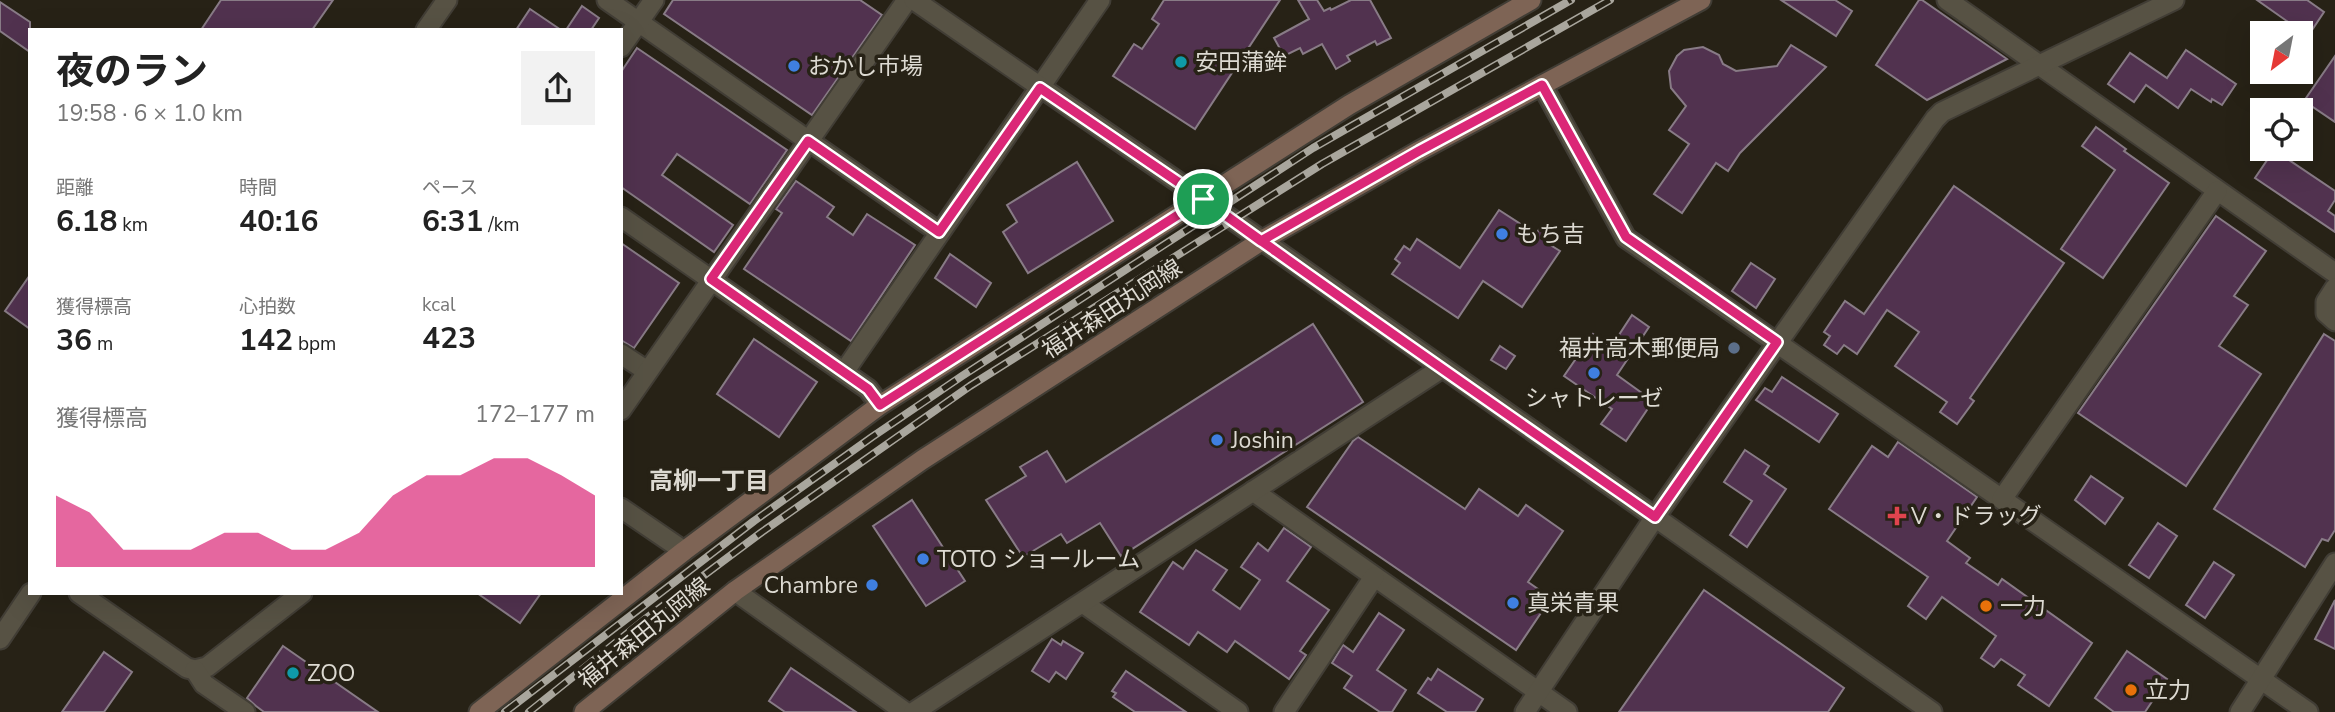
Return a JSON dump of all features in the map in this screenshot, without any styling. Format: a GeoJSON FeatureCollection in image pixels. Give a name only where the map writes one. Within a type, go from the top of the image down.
{"type":"FeatureCollection","features":[{"type":"Feature","properties":{"kind":"main road","name":"福井森田丸岡線"},"geometry":{"type":"LineString","coordinates":[[479,712],[684,551],[880,405],[1349,105],[1531,0]]}},
{"type":"Feature","properties":{"kind":"main road","name":"福井森田丸岡線"},"geometry":{"type":"LineString","coordinates":[[584,712],[735,591],[922,460],[1261,241],[1419,151],[1701,0]]}},
{"type":"Feature","properties":{"kind":"street"},"geometry":{"type":"LineString","coordinates":[[426,28],[447,0]]}},
{"type":"Feature","properties":{"kind":"street"},"geometry":{"type":"LineString","coordinates":[[607,0],[939,232]]}},
{"type":"Feature","properties":{"kind":"street"},"geometry":{"type":"LineString","coordinates":[[623,44],[654,0]]}},
{"type":"Feature","properties":{"kind":"street"},"geometry":{"type":"LineString","coordinates":[[623,407],[907,0]]}},
{"type":"Feature","properties":{"kind":"street"},"geometry":{"type":"LineString","coordinates":[[914,0],[1203,199],[1932,712]]}},
{"type":"Feature","properties":{"kind":"street"},"geometry":{"type":"LineString","coordinates":[[844,372],[1100,0]]}},
{"type":"Feature","properties":{"kind":"street"},"geometry":{"type":"LineString","coordinates":[[1947,0],[2335,273]]}},
{"type":"Feature","properties":{"kind":"street"},"geometry":{"type":"LineString","coordinates":[[1525,712],[1655,517],[1935,119],[1942,112],[2174,0]]}},
{"type":"Feature","properties":{"kind":"street"},"geometry":{"type":"LineString","coordinates":[[1542,85],[1626,237],[2308,712]]}},
{"type":"Feature","properties":{"kind":"street"},"geometry":{"type":"LineString","coordinates":[[2001,499],[2217,191]]}},
{"type":"Feature","properties":{"kind":"street"},"geometry":{"type":"LineString","coordinates":[[623,218],[868,389],[880,405]]}},
{"type":"Feature","properties":{"kind":"street"},"geometry":{"type":"LineString","coordinates":[[2335,288],[2326,302],[2326,313],[2335,321]]}},
{"type":"Feature","properties":{"kind":"street"},"geometry":{"type":"LineString","coordinates":[[623,355],[647,371]]}},
{"type":"Feature","properties":{"kind":"street"},"geometry":{"type":"LineString","coordinates":[[914,712],[1442,369]]}},
{"type":"Feature","properties":{"kind":"street"},"geometry":{"type":"LineString","coordinates":[[1253,491],[1567,712]]}},
{"type":"Feature","properties":{"kind":"street"},"geometry":{"type":"LineString","coordinates":[[623,509],[684,551]]}},
{"type":"Feature","properties":{"kind":"street"},"geometry":{"type":"LineString","coordinates":[[2240,712],[2335,563]]}},
{"type":"Feature","properties":{"kind":"street"},"geometry":{"type":"LineString","coordinates":[[1284,712],[1374,577]]}},
{"type":"Feature","properties":{"kind":"street"},"geometry":{"type":"LineString","coordinates":[[735,591],[905,712]]}},
{"type":"Feature","properties":{"kind":"street"},"geometry":{"type":"LineString","coordinates":[[0,639],[30,595]]}},
{"type":"Feature","properties":{"kind":"street"},"geometry":{"type":"LineString","coordinates":[[82,595],[187,668],[195,670],[207,667],[299,595]]}},
{"type":"Feature","properties":{"kind":"street"},"geometry":{"type":"LineString","coordinates":[[1083,603],[1238,712]]}},
{"type":"Feature","properties":{"kind":"street"},"geometry":{"type":"LineString","coordinates":[[195,670],[204,684],[245,712]]}},
{"type":"Feature","properties":{"kind":"building"},"geometry":{"type":"Polygon","coordinates":[[[221,0],[333,0],[313,28],[202,28],[221,0]]]}},
{"type":"Feature","properties":{"kind":"building","name":"おかし市場"},"geometry":{"type":"Polygon","coordinates":[[[673,0],[860,0],[882,15],[812,115],[664,14],[673,0]]]}},
{"type":"Feature","properties":{"kind":"building","name":"安田蒲鉾"},"geometry":{"type":"Polygon","coordinates":[[[1164,0],[1280,0],[1195,129],[1113,76],[1134,44],[1142,49],[1159,24],[1152,19],[1164,0]]]}},
{"type":"Feature","properties":{"kind":"building"},"geometry":{"type":"Polygon","coordinates":[[[1298,0],[1317,0],[1324,11],[1351,0],[1370,0],[1391,38],[1377,45],[1375,41],[1347,56],[1350,61],[1336,69],[1322,44],[1303,54],[1300,48],[1284,56],[1274,38],[1309,19],[1298,0]]]}},
{"type":"Feature","properties":{"kind":"building"},"geometry":{"type":"Polygon","coordinates":[[[1781,0],[1835,0],[1852,11],[1836,36],[1781,0]]]}},
{"type":"Feature","properties":{"kind":"building"},"geometry":{"type":"Polygon","coordinates":[[[1919,0],[2007,59],[1927,100],[1876,65],[1919,0]]]}},
{"type":"Feature","properties":{"kind":"building"},"geometry":{"type":"Polygon","coordinates":[[[2257,0],[2307,0],[2324,12],[2314,27],[2314,21],[2287,21],[2257,0]]]}},
{"type":"Feature","properties":{"kind":"building"},"geometry":{"type":"Polygon","coordinates":[[[0,2],[30,22],[28,51],[0,31],[0,2]]]}},
{"type":"Feature","properties":{"kind":"building"},"geometry":{"type":"Polygon","coordinates":[[[582,6],[599,18],[592,28],[567,28],[582,6]]]}},
{"type":"Feature","properties":{"kind":"building"},"geometry":{"type":"Polygon","coordinates":[[[530,9],[558,28],[517,28],[530,9]]]}},
{"type":"Feature","properties":{"kind":"building"},"geometry":{"type":"Polygon","coordinates":[[[1791,45],[1826,67],[1740,153],[1728,171],[1716,163],[1682,213],[1654,194],[1689,144],[1669,130],[1686,106],[1671,88],[1669,71],[1677,56],[1684,50],[1703,47],[1719,55],[1723,64],[1736,71],[1777,66],[1791,45]]]}},
{"type":"Feature","properties":{"kind":"building"},"geometry":{"type":"Polygon","coordinates":[[[637,48],[787,150],[750,204],[677,154],[662,175],[733,225],[714,252],[623,188],[623,69],[637,48]]]}},
{"type":"Feature","properties":{"kind":"building"},"geometry":{"type":"Polygon","coordinates":[[[2186,50],[2236,84],[2222,105],[2212,99],[2211,102],[2191,89],[2178,108],[2146,85],[2134,102],[2108,84],[2130,53],[2167,78],[2186,50]]]}},
{"type":"Feature","properties":{"kind":"building"},"geometry":{"type":"Polygon","coordinates":[[[2335,56],[2335,122],[2313,107],[2313,98],[2306,98],[2335,56]]]}},
{"type":"Feature","properties":{"kind":"building"},"geometry":{"type":"Polygon","coordinates":[[[2096,127],[2169,183],[2103,278],[2061,249],[2115,170],[2082,146],[2096,127]]]}},
{"type":"Feature","properties":{"kind":"building"},"geometry":{"type":"Polygon","coordinates":[[[2267,161],[2290,161],[2335,191],[2335,200],[2328,211],[2335,216],[2335,232],[2255,178],[2267,161]]]}},
{"type":"Feature","properties":{"kind":"building"},"geometry":{"type":"Polygon","coordinates":[[[1077,162],[1113,221],[1028,273],[1003,232],[1017,222],[1007,205],[1077,162]]]}},
{"type":"Feature","properties":{"kind":"building"},"geometry":{"type":"Polygon","coordinates":[[[796,181],[834,207],[827,217],[853,235],[867,214],[915,245],[851,341],[744,269],[782,213],[776,209],[796,181]]]}},
{"type":"Feature","properties":{"kind":"building"},"geometry":{"type":"Polygon","coordinates":[[[1954,186],[2064,263],[1970,398],[1974,401],[1957,424],[1940,412],[1947,402],[1895,366],[1919,332],[1887,310],[1857,354],[1844,345],[1837,354],[1824,345],[1830,336],[1824,332],[1845,301],[1864,314],[1954,186]]]}},
{"type":"Feature","properties":{"kind":"building"},"geometry":{"type":"Polygon","coordinates":[[[1499,210],[1536,234],[1540,228],[1557,240],[1552,246],[1560,251],[1522,307],[1483,281],[1458,318],[1392,274],[1400,263],[1395,259],[1404,246],[1410,250],[1417,239],[1460,268],[1499,210]]]}},
{"type":"Feature","properties":{"kind":"building"},"geometry":{"type":"Polygon","coordinates":[[[2216,216],[2266,251],[2234,296],[2248,305],[2219,346],[2261,374],[2186,486],[2078,413],[2216,216]]]}},
{"type":"Feature","properties":{"kind":"building"},"geometry":{"type":"Polygon","coordinates":[[[623,244],[679,283],[634,348],[623,341],[623,244]]]}},
{"type":"Feature","properties":{"kind":"building"},"geometry":{"type":"Polygon","coordinates":[[[950,254],[991,283],[976,307],[935,278],[950,254]]]}},
{"type":"Feature","properties":{"kind":"building"},"geometry":{"type":"Polygon","coordinates":[[[1751,263],[1775,279],[1756,308],[1732,291],[1751,263]]]}},
{"type":"Feature","properties":{"kind":"building"},"geometry":{"type":"Polygon","coordinates":[[[28,278],[28,328],[5,311],[28,278]]]}},
{"type":"Feature","properties":{"kind":"building"},"geometry":{"type":"Polygon","coordinates":[[[1632,315],[1649,327],[1617,375],[1653,401],[1626,441],[1601,424],[1612,409],[1564,376],[1593,334],[1611,347],[1632,315]]]}},
{"type":"Feature","properties":{"kind":"building","name":"Joshin"},"geometry":{"type":"Polygon","coordinates":[[[1313,324],[1363,402],[1121,556],[1100,523],[1067,543],[1061,534],[1023,557],[986,500],[1026,476],[1020,467],[1047,451],[1066,482],[1313,324]]]}},
{"type":"Feature","properties":{"kind":"building"},"geometry":{"type":"Polygon","coordinates":[[[2324,334],[2335,341],[2335,530],[2328,541],[2322,539],[2305,567],[2214,509],[2324,334]]]}},
{"type":"Feature","properties":{"kind":"building"},"geometry":{"type":"Polygon","coordinates":[[[754,339],[817,382],[779,437],[717,394],[754,339]]]}},
{"type":"Feature","properties":{"kind":"building"},"geometry":{"type":"Polygon","coordinates":[[[1500,346],[1515,356],[1506,369],[1491,360],[1500,346]]]}},
{"type":"Feature","properties":{"kind":"building"},"geometry":{"type":"Polygon","coordinates":[[[1782,377],[1838,414],[1819,442],[1756,400],[1765,388],[1772,392],[1782,377]]]}},
{"type":"Feature","properties":{"kind":"building"},"geometry":{"type":"Polygon","coordinates":[[[1358,437],[1465,509],[1479,489],[1518,516],[1526,505],[1563,531],[1528,582],[1551,598],[1516,650],[1307,507],[1358,437]]]}},
{"type":"Feature","properties":{"kind":"building"},"geometry":{"type":"Polygon","coordinates":[[[1898,442],[1977,497],[1947,541],[1970,558],[1966,563],[1998,585],[2002,579],[2092,643],[2049,706],[2018,685],[2025,675],[2001,659],[1994,667],[1981,658],[1996,636],[1942,597],[1926,619],[1908,606],[1928,577],[1829,509],[1872,446],[1888,457],[1898,442]]]}},
{"type":"Feature","properties":{"kind":"building"},"geometry":{"type":"Polygon","coordinates":[[[1745,450],[1769,466],[1764,474],[1786,489],[1747,547],[1730,535],[1752,501],[1724,482],[1745,450]]]}},
{"type":"Feature","properties":{"kind":"building"},"geometry":{"type":"Polygon","coordinates":[[[2091,476],[2123,498],[2105,524],[2075,500],[2091,476]]]}},
{"type":"Feature","properties":{"kind":"building"},"geometry":{"type":"Polygon","coordinates":[[[912,500],[965,581],[926,606],[873,526],[912,500]]]}},
{"type":"Feature","properties":{"kind":"building"},"geometry":{"type":"Polygon","coordinates":[[[2158,523],[2177,536],[2149,578],[2129,565],[2158,523]]]}},
{"type":"Feature","properties":{"kind":"building"},"geometry":{"type":"Polygon","coordinates":[[[1284,528],[1311,547],[1287,581],[1329,610],[1300,651],[1306,655],[1289,679],[1235,641],[1227,652],[1198,632],[1189,645],[1140,612],[1173,562],[1183,569],[1196,550],[1227,570],[1213,590],[1240,609],[1260,580],[1241,567],[1258,543],[1268,551],[1284,528]]]}},
{"type":"Feature","properties":{"kind":"building"},"geometry":{"type":"Polygon","coordinates":[[[2214,562],[2234,575],[2205,618],[2186,605],[2214,562]]]}},
{"type":"Feature","properties":{"kind":"building"},"geometry":{"type":"Polygon","coordinates":[[[1704,590],[1844,688],[1828,712],[1619,712],[1704,590]]]}},
{"type":"Feature","properties":{"kind":"building"},"geometry":{"type":"Polygon","coordinates":[[[480,595],[540,595],[520,623],[480,595]]]}},
{"type":"Feature","properties":{"kind":"building"},"geometry":{"type":"Polygon","coordinates":[[[2335,600],[2335,649],[2315,639],[2335,600]]]}},
{"type":"Feature","properties":{"kind":"building"},"geometry":{"type":"Polygon","coordinates":[[[1379,613],[1404,630],[1377,670],[1406,690],[1392,712],[1380,712],[1344,688],[1352,676],[1332,663],[1343,645],[1353,652],[1379,613]]]}},
{"type":"Feature","properties":{"kind":"building"},"geometry":{"type":"Polygon","coordinates":[[[1052,639],[1061,645],[1063,641],[1083,653],[1066,679],[1056,672],[1049,682],[1032,671],[1052,639]]]}},
{"type":"Feature","properties":{"kind":"building","name":"ZOO"},"geometry":{"type":"Polygon","coordinates":[[[283,646],[378,712],[264,712],[247,698],[283,646]]]}},
{"type":"Feature","properties":{"kind":"building"},"geometry":{"type":"Polygon","coordinates":[[[2127,651],[2167,679],[2145,712],[2114,712],[2095,698],[2127,651]]]}},
{"type":"Feature","properties":{"kind":"building"},"geometry":{"type":"Polygon","coordinates":[[[104,652],[132,672],[104,712],[62,712],[104,652]]]}},
{"type":"Feature","properties":{"kind":"building"},"geometry":{"type":"Polygon","coordinates":[[[791,668],[856,712],[785,712],[769,701],[791,668]]]}},
{"type":"Feature","properties":{"kind":"building"},"geometry":{"type":"Polygon","coordinates":[[[1438,669],[1483,699],[1475,712],[1447,712],[1418,693],[1438,669]]]}},
{"type":"Feature","properties":{"kind":"building"},"geometry":{"type":"Polygon","coordinates":[[[1126,671],[1186,712],[1135,712],[1113,697],[1116,693],[1112,691],[1126,671]]]}},
{"type":"Feature","properties":{"kind":"railway"},"geometry":{"type":"LineString","coordinates":[[505,712],[754,521],[962,376],[1313,148],[1571,0]]}},
{"type":"Feature","properties":{"kind":"railway"},"geometry":{"type":"LineString","coordinates":[[529,712],[644,620],[762,532],[970,386],[1322,164],[1610,0]]}},
{"type":"Feature","properties":{"kind":"place","name":"安田蒲鉾"},"geometry":{"type":"Point","coordinates":[1181,62]}},
{"type":"Feature","properties":{"kind":"place","name":"おかし市場"},"geometry":{"type":"Point","coordinates":[794,66]}},
{"type":"Feature","properties":{"kind":"place","name":"もち吉"},"geometry":{"type":"Point","coordinates":[1502,234]}},
{"type":"Feature","properties":{"kind":"place","name":"福井高木郵便局"},"geometry":{"type":"Point","coordinates":[1734,348]}},
{"type":"Feature","properties":{"kind":"place","name":"シャトレーゼ"},"geometry":{"type":"Point","coordinates":[1594,373]}},
{"type":"Feature","properties":{"kind":"place","name":"Joshin"},"geometry":{"type":"Point","coordinates":[1217,440]}},
{"type":"Feature","properties":{"kind":"place","name":"V・ドラッグ"},"geometry":{"type":"Point","coordinates":[1897,516]}},
{"type":"Feature","properties":{"kind":"place","name":"TOTO ショールーム"},"geometry":{"type":"Point","coordinates":[923,559]}},
{"type":"Feature","properties":{"kind":"place","name":"Chambre"},"geometry":{"type":"Point","coordinates":[872,585]}},
{"type":"Feature","properties":{"kind":"place","name":"真栄青果"},"geometry":{"type":"Point","coordinates":[1513,603]}},
{"type":"Feature","properties":{"kind":"place","name":"一力"},"geometry":{"type":"Point","coordinates":[1986,606]}},
{"type":"Feature","properties":{"kind":"place","name":"ZOO"},"geometry":{"type":"Point","coordinates":[293,673]}},
{"type":"Feature","properties":{"kind":"place","name":"立力"},"geometry":{"type":"Point","coordinates":[2131,690]}},
{"type":"Feature","properties":{"kind":"district","name":"高柳一丁目"},"geometry":{"type":"Point","coordinates":[709,481]}},
{"type":"Feature","properties":{"kind":"route"},"geometry":{"type":"LineString","coordinates":[[1203,199],[1040,88],[939,232],[808,141],[711,279],[868,389],[880,405],[1203,199],[1261,241],[1542,85],[1626,237],[1777,342],[1655,517],[1442,369],[1261,241],[1203,199]]}}]}
